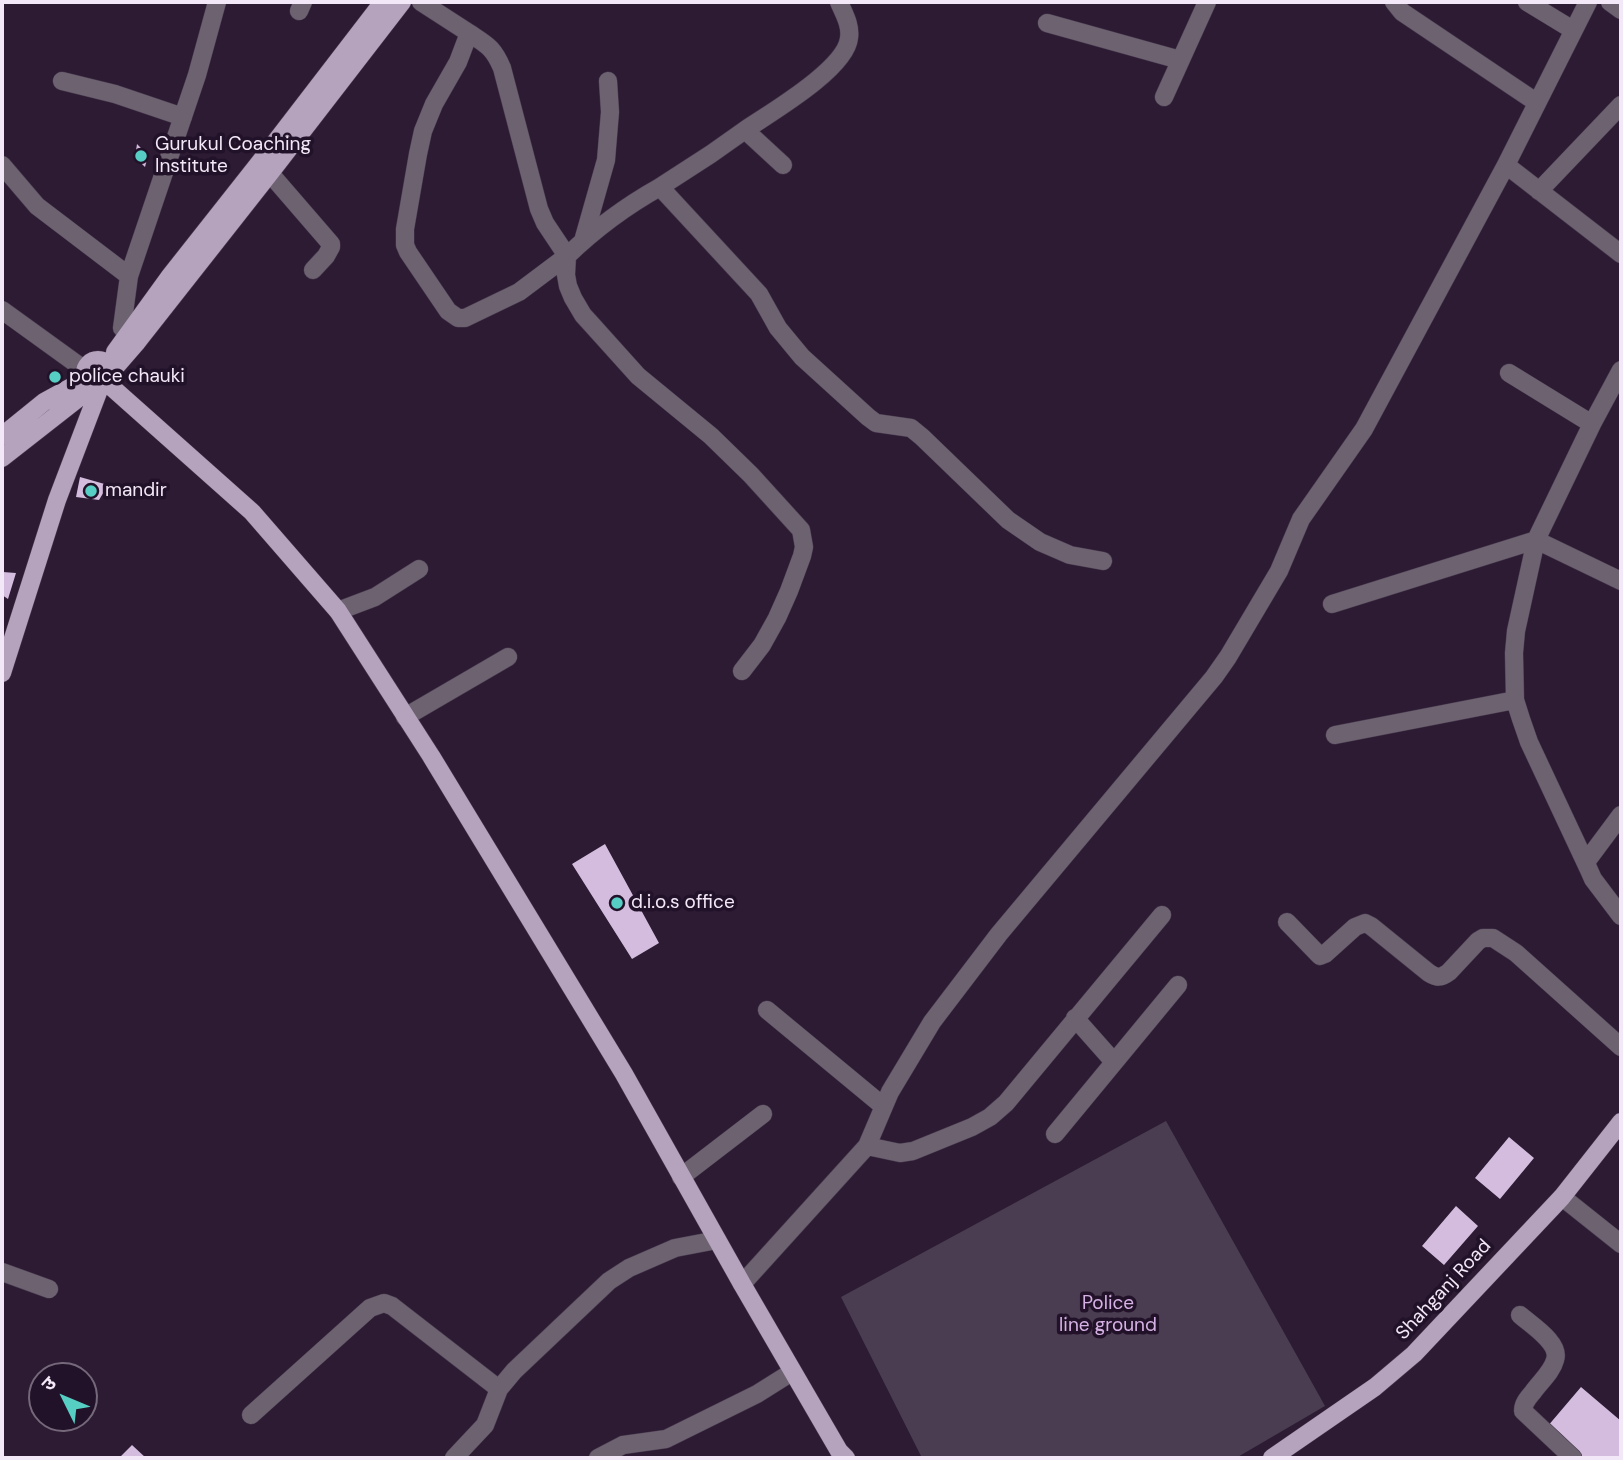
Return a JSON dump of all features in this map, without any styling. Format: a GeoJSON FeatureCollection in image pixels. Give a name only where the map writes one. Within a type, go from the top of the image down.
{"type":"FeatureCollection","features":[{"type":"Feature","properties":{"kind":"main road"},"geometry":{"type":"LineString","coordinates":[[265,168],[383,2]]}},
{"type":"Feature","properties":{"kind":"main road"},"geometry":{"type":"LineString","coordinates":[[2,458],[99,377],[132,338],[170,276],[265,168],[402,2]]}},
{"type":"Feature","properties":{"kind":"main road"},"geometry":{"type":"LineString","coordinates":[[2,436],[44,402],[99,377]]}},
{"type":"Feature","properties":{"kind":"main road"},"geometry":{"type":"LineString","coordinates":[[99,377],[252,512],[338,611],[431,756],[624,1074],[741,1284],[842,1456]]}},
{"type":"Feature","properties":{"kind":"main road"},"geometry":{"type":"LineString","coordinates":[[2,673],[99,377]]}},
{"type":"Feature","properties":{"kind":"main road","name":"Shahganj Road"},"geometry":{"type":"LineString","coordinates":[[1272,1458],[1376,1387],[1414,1353],[1562,1197],[1621,1122]]}},
{"type":"Feature","properties":{"kind":"street"},"geometry":{"type":"LineString","coordinates":[[132,338],[122,328],[129,276],[197,75],[217,2]]}},
{"type":"Feature","properties":{"kind":"street"},"geometry":{"type":"LineString","coordinates":[[421,2],[488,46],[496,55],[502,68],[539,209],[567,256],[568,286],[583,315],[645,383],[711,436],[801,530],[804,547],[789,591],[762,645],[742,671]]}},
{"type":"Feature","properties":{"kind":"street"},"geometry":{"type":"LineString","coordinates":[[469,33],[458,62],[434,104],[424,131],[405,229],[408,252],[447,311],[458,318],[465,318],[519,292],[634,202],[712,154],[824,75],[845,51],[849,41],[850,27],[839,2]]}},
{"type":"Feature","properties":{"kind":"street"},"geometry":{"type":"LineString","coordinates":[[1164,97],[1206,2]]}},
{"type":"Feature","properties":{"kind":"street"},"geometry":{"type":"LineString","coordinates":[[1394,2],[1402,12],[1536,102]]}},
{"type":"Feature","properties":{"kind":"street"},"geometry":{"type":"LineString","coordinates":[[1527,2],[1573,30]]}},
{"type":"Feature","properties":{"kind":"street"},"geometry":{"type":"LineString","coordinates":[[741,1284],[867,1146],[883,1106],[927,1030],[999,934],[1228,657],[1279,571],[1301,519],[1364,429],[1506,165],[1588,2]]}},
{"type":"Feature","properties":{"kind":"street"},"geometry":{"type":"LineString","coordinates":[[1610,2],[1621,10]]}},
{"type":"Feature","properties":{"kind":"street"},"geometry":{"type":"LineString","coordinates":[[1048,23],[1180,60]]}},
{"type":"Feature","properties":{"kind":"street"},"geometry":{"type":"LineString","coordinates":[[62,81],[115,94],[183,117]]}},
{"type":"Feature","properties":{"kind":"street"},"geometry":{"type":"LineString","coordinates":[[583,241],[606,160],[610,112],[608,81]]}},
{"type":"Feature","properties":{"kind":"street"},"geometry":{"type":"LineString","coordinates":[[1539,191],[1621,104]]}},
{"type":"Feature","properties":{"kind":"street"},"geometry":{"type":"LineString","coordinates":[[745,130],[783,165]]}},
{"type":"Feature","properties":{"kind":"street"},"geometry":{"type":"LineString","coordinates":[[2,165],[37,206],[129,276]]}},
{"type":"Feature","properties":{"kind":"street"},"geometry":{"type":"LineString","coordinates":[[1506,165],[1621,254]]}},
{"type":"Feature","properties":{"kind":"street"},"geometry":{"type":"LineString","coordinates":[[265,168],[331,244],[331,249],[313,270]]}},
{"type":"Feature","properties":{"kind":"street"},"geometry":{"type":"LineString","coordinates":[[660,187],[758,294],[778,328],[802,356],[868,417],[876,423],[911,428],[1008,520],[1040,542],[1070,555],[1103,561]]}},
{"type":"Feature","properties":{"kind":"street"},"geometry":{"type":"LineString","coordinates":[[2,310],[99,377]]}},
{"type":"Feature","properties":{"kind":"street"},"geometry":{"type":"LineString","coordinates":[[1621,370],[1536,540],[1516,631],[1514,653],[1515,700],[1529,742],[1594,879],[1621,916]]}},
{"type":"Feature","properties":{"kind":"street"},"geometry":{"type":"LineString","coordinates":[[1509,373],[1592,424]]}},
{"type":"Feature","properties":{"kind":"street"},"geometry":{"type":"LineString","coordinates":[[1332,604],[1536,540],[1621,580]]}},
{"type":"Feature","properties":{"kind":"street"},"geometry":{"type":"LineString","coordinates":[[338,611],[375,597],[419,569]]}},
{"type":"Feature","properties":{"kind":"street"},"geometry":{"type":"LineString","coordinates":[[405,717],[508,657]]}},
{"type":"Feature","properties":{"kind":"street"},"geometry":{"type":"LineString","coordinates":[[1335,735],[1515,700]]}},
{"type":"Feature","properties":{"kind":"street"},"geometry":{"type":"LineString","coordinates":[[1586,862],[1621,815]]}},
{"type":"Feature","properties":{"kind":"street"},"geometry":{"type":"LineString","coordinates":[[867,1146],[900,1153],[913,1151],[990,1117],[1006,1103],[1161,915]]}},
{"type":"Feature","properties":{"kind":"street"},"geometry":{"type":"LineString","coordinates":[[1287,922],[1320,956],[1355,927],[1365,923],[1429,973],[1439,977],[1449,972],[1478,941],[1493,937],[1516,953],[1621,1047]]}},
{"type":"Feature","properties":{"kind":"street"},"geometry":{"type":"LineString","coordinates":[[1055,1134],[1178,985]]}},
{"type":"Feature","properties":{"kind":"street"},"geometry":{"type":"LineString","coordinates":[[767,1010],[883,1106]]}},
{"type":"Feature","properties":{"kind":"street"},"geometry":{"type":"LineString","coordinates":[[1075,1018],[1114,1062]]}},
{"type":"Feature","properties":{"kind":"street"},"geometry":{"type":"LineString","coordinates":[[681,1177],[763,1114]]}},
{"type":"Feature","properties":{"kind":"street"},"geometry":{"type":"LineString","coordinates":[[1562,1197],[1621,1244]]}},
{"type":"Feature","properties":{"kind":"street"},"geometry":{"type":"LineString","coordinates":[[454,1458],[485,1425],[499,1389],[514,1371],[609,1281],[629,1268],[675,1248],[716,1240]]}},
{"type":"Feature","properties":{"kind":"street"},"geometry":{"type":"LineString","coordinates":[[2,1272],[49,1289]]}},
{"type":"Feature","properties":{"kind":"street"},"geometry":{"type":"LineString","coordinates":[[251,1415],[370,1308],[384,1303],[499,1389]]}},
{"type":"Feature","properties":{"kind":"street"},"geometry":{"type":"LineString","coordinates":[[1520,1315],[1551,1341],[1556,1352],[1551,1369],[1526,1400],[1523,1411],[1573,1458]]}},
{"type":"Feature","properties":{"kind":"street"},"geometry":{"type":"LineString","coordinates":[[598,1458],[622,1445],[666,1439],[757,1394],[792,1372]]}},
{"type":"Feature","properties":{"kind":"green space","name":"Police line ground"},"geometry":{"type":"Polygon","coordinates":[[[1166,1121],[1325,1406],[1236,1458],[922,1458],[841,1297],[1166,1121]]]}},
{"type":"Feature","properties":{"kind":"building","name":"Gurukul Coaching Institute"},"geometry":{"type":"Polygon","coordinates":[[[137,144],[148,155],[145,167],[135,157],[137,144]]]}},
{"type":"Feature","properties":{"kind":"building","name":"mandir"},"geometry":{"type":"Polygon","coordinates":[[[80,477],[108,485],[99,500],[76,497],[80,477]]]}},
{"type":"Feature","properties":{"kind":"building"},"geometry":{"type":"Polygon","coordinates":[[[3,572],[16,573],[8,599],[2,595],[3,572]]]}},
{"type":"Feature","properties":{"kind":"building","name":"d.i.o.s office"},"geometry":{"type":"Polygon","coordinates":[[[605,844],[659,943],[632,959],[572,864],[605,844]]]}},
{"type":"Feature","properties":{"kind":"building"},"geometry":{"type":"Polygon","coordinates":[[[1509,1137],[1534,1158],[1500,1199],[1475,1178],[1509,1137]]]}},
{"type":"Feature","properties":{"kind":"building"},"geometry":{"type":"Polygon","coordinates":[[[1456,1206],[1478,1226],[1444,1265],[1422,1246],[1456,1206]]]}},
{"type":"Feature","properties":{"kind":"building"},"geometry":{"type":"Polygon","coordinates":[[[1581,1387],[1621,1421],[1621,1458],[1584,1458],[1547,1427],[1581,1387]]]}},
{"type":"Feature","properties":{"kind":"building"},"geometry":{"type":"Polygon","coordinates":[[[132,1445],[146,1458],[119,1458],[132,1445]]]}},
{"type":"Feature","properties":{"kind":"place","name":"Gurukul Coaching Institute"},"geometry":{"type":"Point","coordinates":[141,156]}},
{"type":"Feature","properties":{"kind":"place","name":"police chauki"},"geometry":{"type":"Point","coordinates":[55,377]}},
{"type":"Feature","properties":{"kind":"place","name":"mandir"},"geometry":{"type":"Point","coordinates":[91,491]}},
{"type":"Feature","properties":{"kind":"place","name":"d.i.o.s office"},"geometry":{"type":"Point","coordinates":[617,903]}}]}
